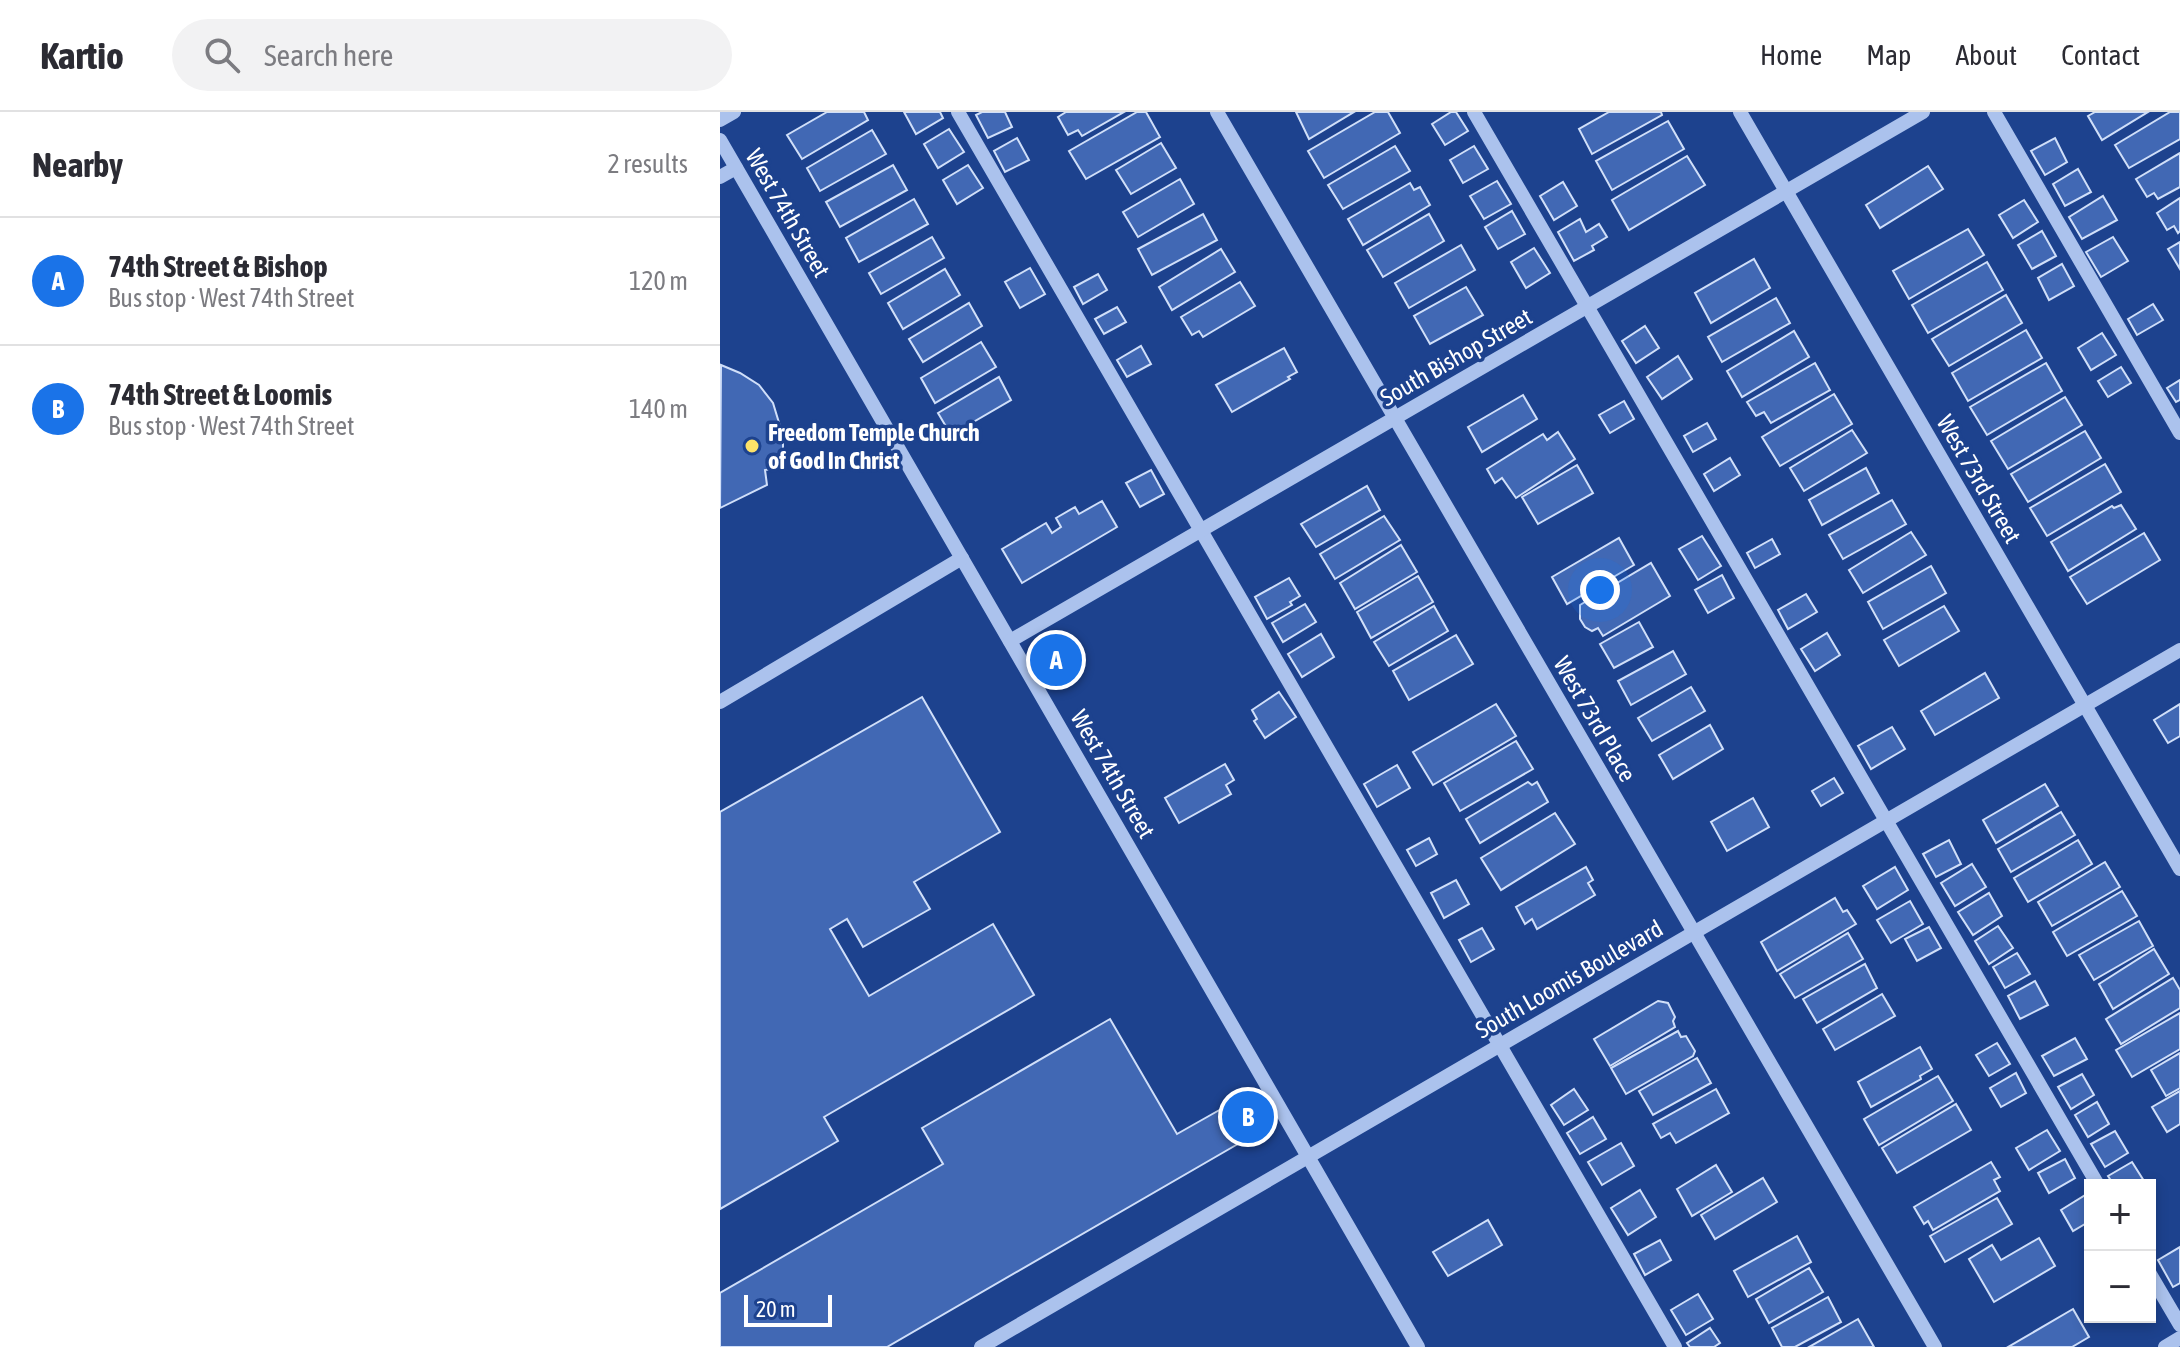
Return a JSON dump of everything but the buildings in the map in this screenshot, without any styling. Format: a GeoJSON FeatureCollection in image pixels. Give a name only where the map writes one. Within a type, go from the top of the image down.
{"type":"FeatureCollection","features":[{"type":"Feature","properties":{"kind":"street"},"geometry":{"type":"LineString","coordinates":[[720,120],[734,112]]}},
{"type":"Feature","properties":{"kind":"street"},"geometry":{"type":"LineString","coordinates":[[958,112],[1675,1347]]}},
{"type":"Feature","properties":{"kind":"street","name":"West 73rd Place"},"geometry":{"type":"LineString","coordinates":[[1217,112],[1935,1347]]}},
{"type":"Feature","properties":{"kind":"street"},"geometry":{"type":"LineString","coordinates":[[1474,112],[2095,1179]]}},
{"type":"Feature","properties":{"kind":"street","name":"West 73rd Street"},"geometry":{"type":"LineString","coordinates":[[1740,112],[2180,869]]}},
{"type":"Feature","properties":{"kind":"street","name":"South Bishop Street"},"geometry":{"type":"LineString","coordinates":[[1010,641],[1923,112]]}},
{"type":"Feature","properties":{"kind":"street"},"geometry":{"type":"LineString","coordinates":[[1994,112],[2180,433]]}},
{"type":"Feature","properties":{"kind":"street","name":"West 74th Street"},"geometry":{"type":"LineString","coordinates":[[720,140],[1418,1347]]}},
{"type":"Feature","properties":{"kind":"street"},"geometry":{"type":"LineString","coordinates":[[720,177],[736,168]]}},
{"type":"Feature","properties":{"kind":"street"},"geometry":{"type":"LineString","coordinates":[[721,699],[962,558]]}},
{"type":"Feature","properties":{"kind":"street","name":"South Loomis Boulevard"},"geometry":{"type":"LineString","coordinates":[[981,1347],[2180,650]]}},
{"type":"Feature","properties":{"kind":"street"},"geometry":{"type":"LineString","coordinates":[[2156,1284],[2180,1325]]}},
{"type":"Feature","properties":{"kind":"street"},"geometry":{"type":"LineString","coordinates":[[2165,1347],[2180,1338]]}},
{"type":"Feature","properties":{"kind":"place","name":"Freedom Temple Church of God In Christ"},"geometry":{"type":"Point","coordinates":[752,446]}},
{"type":"Feature","properties":{"kind":"place","name":"74th Street & Bishop"},"geometry":{"type":"Point","coordinates":[1056,660]}},
{"type":"Feature","properties":{"kind":"place","name":"74th Street & Loomis"},"geometry":{"type":"Point","coordinates":[1248,1117]}}]}
